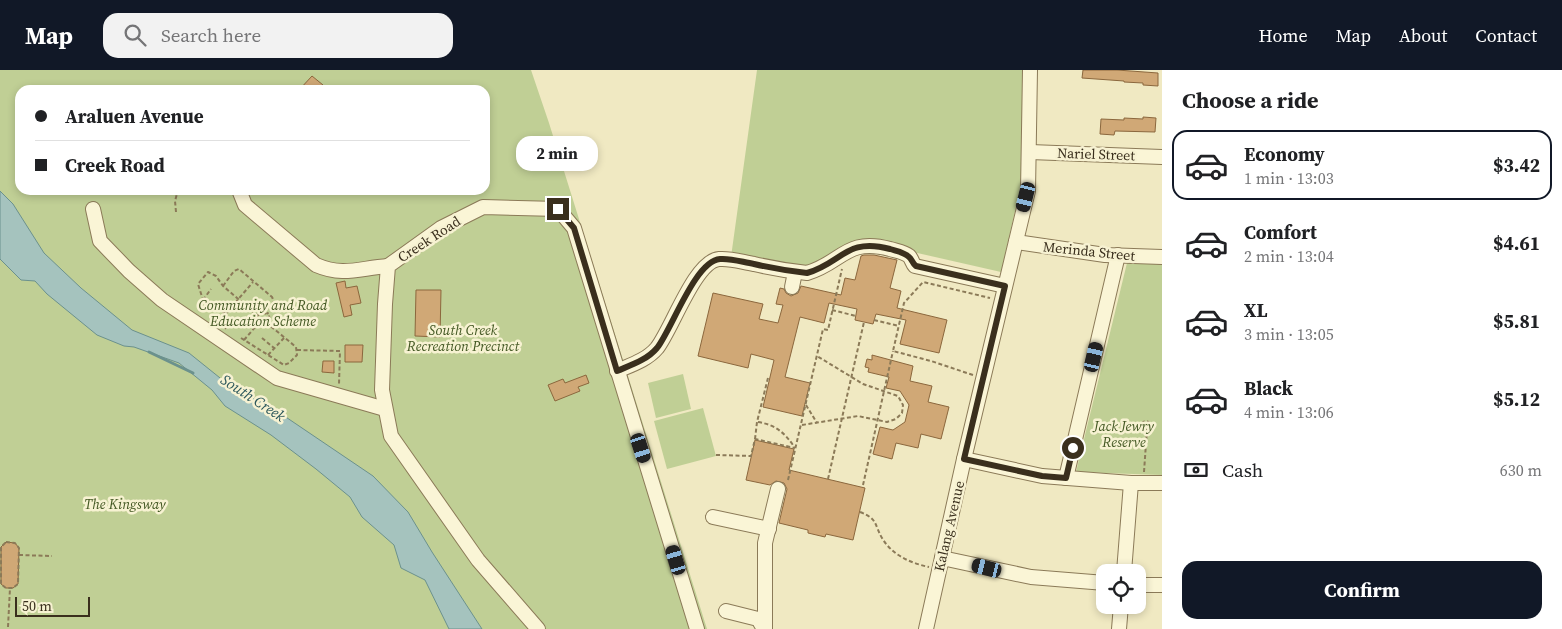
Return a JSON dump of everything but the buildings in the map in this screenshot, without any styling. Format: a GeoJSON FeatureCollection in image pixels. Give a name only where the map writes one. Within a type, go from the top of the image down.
{"type":"FeatureCollection","features":[{"type":"Feature","properties":{"kind":"street","name":"Kalang Avenue"},"geometry":{"type":"LineString","coordinates":[[926,629],[964,459],[1028,191],[1030,70]]}},
{"type":"Feature","properties":{"kind":"street","name":"Nariel Street"},"geometry":{"type":"LineString","coordinates":[[1030,152],[1162,157]]}},
{"type":"Feature","properties":{"kind":"street"},"geometry":{"type":"LineString","coordinates":[[241,195],[245,205],[316,265],[328,270],[342,272],[388,266]]}},
{"type":"Feature","properties":{"kind":"street","name":"Creek Road"},"geometry":{"type":"LineString","coordinates":[[538,629],[478,560],[391,436],[382,390],[388,266],[441,228],[483,207],[558,209],[574,228],[697,629]]}},
{"type":"Feature","properties":{"kind":"street"},"geometry":{"type":"LineString","coordinates":[[92,209],[100,241],[129,271],[162,300],[276,378],[385,409]]}},
{"type":"Feature","properties":{"kind":"street","name":"Merinda Street"},"geometry":{"type":"LineString","coordinates":[[1016,242],[1118,255],[1162,257]]}},
{"type":"Feature","properties":{"kind":"street"},"geometry":{"type":"LineString","coordinates":[[617,371],[644,359],[656,349],[671,326],[685,294],[706,264],[717,259],[734,259],[807,273],[817,270],[846,251],[874,246],[906,255],[916,266],[1005,286]]}},
{"type":"Feature","properties":{"kind":"street"},"geometry":{"type":"LineString","coordinates":[[1066,478],[1118,255]]}},
{"type":"Feature","properties":{"kind":"street"},"geometry":{"type":"LineString","coordinates":[[792,287],[795,272]]}},
{"type":"Feature","properties":{"kind":"street"},"geometry":{"type":"LineString","coordinates":[[964,459],[1042,476],[1131,483],[1162,483]]}},
{"type":"Feature","properties":{"kind":"street"},"geometry":{"type":"LineString","coordinates":[[1125,564],[1131,483]]}},
{"type":"Feature","properties":{"kind":"street"},"geometry":{"type":"LineString","coordinates":[[764,629],[765,543],[783,485]]}},
{"type":"Feature","properties":{"kind":"street"},"geometry":{"type":"LineString","coordinates":[[713,517],[769,529]]}},
{"type":"Feature","properties":{"kind":"street"},"geometry":{"type":"LineString","coordinates":[[941,563],[1031,577],[1096,582]]}},
{"type":"Feature","properties":{"kind":"street"},"geometry":{"type":"LineString","coordinates":[[1146,585],[1162,586]]}},
{"type":"Feature","properties":{"kind":"street"},"geometry":{"type":"LineString","coordinates":[[726,611],[758,619],[764,629]]}},
{"type":"Feature","properties":{"kind":"street"},"geometry":{"type":"LineString","coordinates":[[1119,629],[1120,614]]}},
{"type":"Feature","properties":{"kind":"path"},"geometry":{"type":"LineString","coordinates":[[176,212],[177,195]]}},
{"type":"Feature","properties":{"kind":"path"},"geometry":{"type":"LineString","coordinates":[[783,485],[801,425],[823,329],[828,330],[841,271],[844,266]]}},
{"type":"Feature","properties":{"kind":"path"},"geometry":{"type":"LineString","coordinates":[[223,286],[237,269],[272,297],[274,306],[267,314]]}},
{"type":"Feature","properties":{"kind":"path"},"geometry":{"type":"LineString","coordinates":[[203,300],[198,284],[208,272],[216,276],[223,286],[257,315]]}},
{"type":"Feature","properties":{"kind":"path"},"geometry":{"type":"LineString","coordinates":[[232,332],[221,321],[253,282]]}},
{"type":"Feature","properties":{"kind":"path"},"geometry":{"type":"LineString","coordinates":[[863,484],[904,302],[923,282],[996,299]]}},
{"type":"Feature","properties":{"kind":"path"},"geometry":{"type":"LineString","coordinates":[[203,300],[211,289]]}},
{"type":"Feature","properties":{"kind":"path"},"geometry":{"type":"LineString","coordinates":[[203,300],[208,301],[226,314]]}},
{"type":"Feature","properties":{"kind":"path"},"geometry":{"type":"LineString","coordinates":[[832,310],[856,316]]}},
{"type":"Feature","properties":{"kind":"path"},"geometry":{"type":"LineString","coordinates":[[257,315],[267,314]]}},
{"type":"Feature","properties":{"kind":"path"},"geometry":{"type":"LineString","coordinates":[[257,325],[264,327],[268,324],[270,320],[267,314]]}},
{"type":"Feature","properties":{"kind":"path"},"geometry":{"type":"LineString","coordinates":[[257,315],[255,321],[257,325]]}},
{"type":"Feature","properties":{"kind":"path"},"geometry":{"type":"LineString","coordinates":[[874,320],[899,326]]}},
{"type":"Feature","properties":{"kind":"path"},"geometry":{"type":"LineString","coordinates":[[828,479],[864,322]]}},
{"type":"Feature","properties":{"kind":"path"},"geometry":{"type":"LineString","coordinates":[[268,324],[297,350],[340,351],[339,396]]}},
{"type":"Feature","properties":{"kind":"path"},"geometry":{"type":"LineString","coordinates":[[244,340],[257,325]]}},
{"type":"Feature","properties":{"kind":"path"},"geometry":{"type":"LineString","coordinates":[[238,336],[284,365],[290,364],[297,355],[297,350]]}},
{"type":"Feature","properties":{"kind":"path"},"geometry":{"type":"LineString","coordinates":[[262,338],[274,348]]}},
{"type":"Feature","properties":{"kind":"path"},"geometry":{"type":"LineString","coordinates":[[268,355],[284,338]]}},
{"type":"Feature","properties":{"kind":"path"},"geometry":{"type":"LineString","coordinates":[[893,351],[931,361],[978,377]]}},
{"type":"Feature","properties":{"kind":"path"},"geometry":{"type":"LineString","coordinates":[[801,425],[861,416],[892,422],[902,413],[903,405],[898,396],[873,389],[817,356]]}},
{"type":"Feature","properties":{"kind":"path"},"geometry":{"type":"LineString","coordinates":[[716,455],[751,456],[768,378]]}},
{"type":"Feature","properties":{"kind":"path"},"geometry":{"type":"LineString","coordinates":[[806,404],[817,423]]}},
{"type":"Feature","properties":{"kind":"path"},"geometry":{"type":"LineString","coordinates":[[757,422],[780,429],[795,448]]}},
{"type":"Feature","properties":{"kind":"path"},"geometry":{"type":"LineString","coordinates":[[1144,472],[1146,429]]}},
{"type":"Feature","properties":{"kind":"path"},"geometry":{"type":"LineString","coordinates":[[755,439],[795,448]]}},
{"type":"Feature","properties":{"kind":"path"},"geometry":{"type":"LineString","coordinates":[[860,512],[874,519],[882,538],[898,554],[913,564],[941,563]]}},
{"type":"Feature","properties":{"kind":"path"},"geometry":{"type":"LineString","coordinates":[[6,542],[14,542],[19,548],[19,555],[18,584],[13,588],[6,588],[1,584],[1,548],[6,542]]}},
{"type":"Feature","properties":{"kind":"path"},"geometry":{"type":"LineString","coordinates":[[19,555],[52,556]]}},
{"type":"Feature","properties":{"kind":"path"},"geometry":{"type":"LineString","coordinates":[[8,627],[10,588]]}},
{"type":"Feature","properties":{"kind":"green space"},"geometry":{"type":"Polygon","coordinates":[[[0,70],[531,70],[707,629],[0,629],[0,70]]]}},
{"type":"Feature","properties":{"kind":"green space"},"geometry":{"type":"Polygon","coordinates":[[[757,70],[1023,70],[1021,180],[1001,272],[869,242],[809,269],[731,257],[757,70]]]}},
{"type":"Feature","properties":{"kind":"green space","name":"Jack Jewry Reserve"},"geometry":{"type":"Polygon","coordinates":[[[1127,263],[1162,264],[1162,475],[1076,472],[1127,263]]]}},
{"type":"Feature","properties":{"kind":"green space"},"geometry":{"type":"Polygon","coordinates":[[[683,374],[691,409],[656,418],[648,383],[683,374]]]}},
{"type":"Feature","properties":{"kind":"green space"},"geometry":{"type":"Polygon","coordinates":[[[703,408],[716,456],[667,469],[654,421],[703,408]]]}},
{"type":"Feature","properties":{"kind":"water"},"geometry":{"type":"Polygon","coordinates":[[[0,191],[13,204],[44,253],[81,288],[132,330],[189,353],[235,390],[268,405],[373,476],[408,512],[482,629],[449,629],[425,580],[401,568],[394,545],[362,517],[350,497],[271,435],[225,406],[212,390],[179,363],[134,347],[124,346],[97,335],[47,294],[35,281],[21,280],[0,259],[0,191]]]}},
{"type":"Feature","properties":{"kind":"waterway","name":"South Creek"},"geometry":{"type":"LineString","coordinates":[[149,352],[193,373]]}},
{"type":"Feature","properties":{"kind":"route"},"geometry":{"type":"LineString","coordinates":[[558,209],[574,228],[617,371],[644,359],[656,349],[671,326],[685,294],[706,264],[717,259],[734,259],[767,267],[807,273],[826,265],[846,251],[865,246],[874,246],[906,255],[910,257],[916,266],[1005,286],[964,459],[1042,476],[1066,478],[1073,448]]}},
{"type":"Feature","properties":{"kind":"park label","name":"Community and Road Education Scheme"},"geometry":{"type":"Point","coordinates":[263,314]}},
{"type":"Feature","properties":{"kind":"park label","name":"South Creek Recreation Precinct"},"geometry":{"type":"Point","coordinates":[463,338]}},
{"type":"Feature","properties":{"kind":"park label","name":"The Kingsway"},"geometry":{"type":"Point","coordinates":[125,504]}}]}
